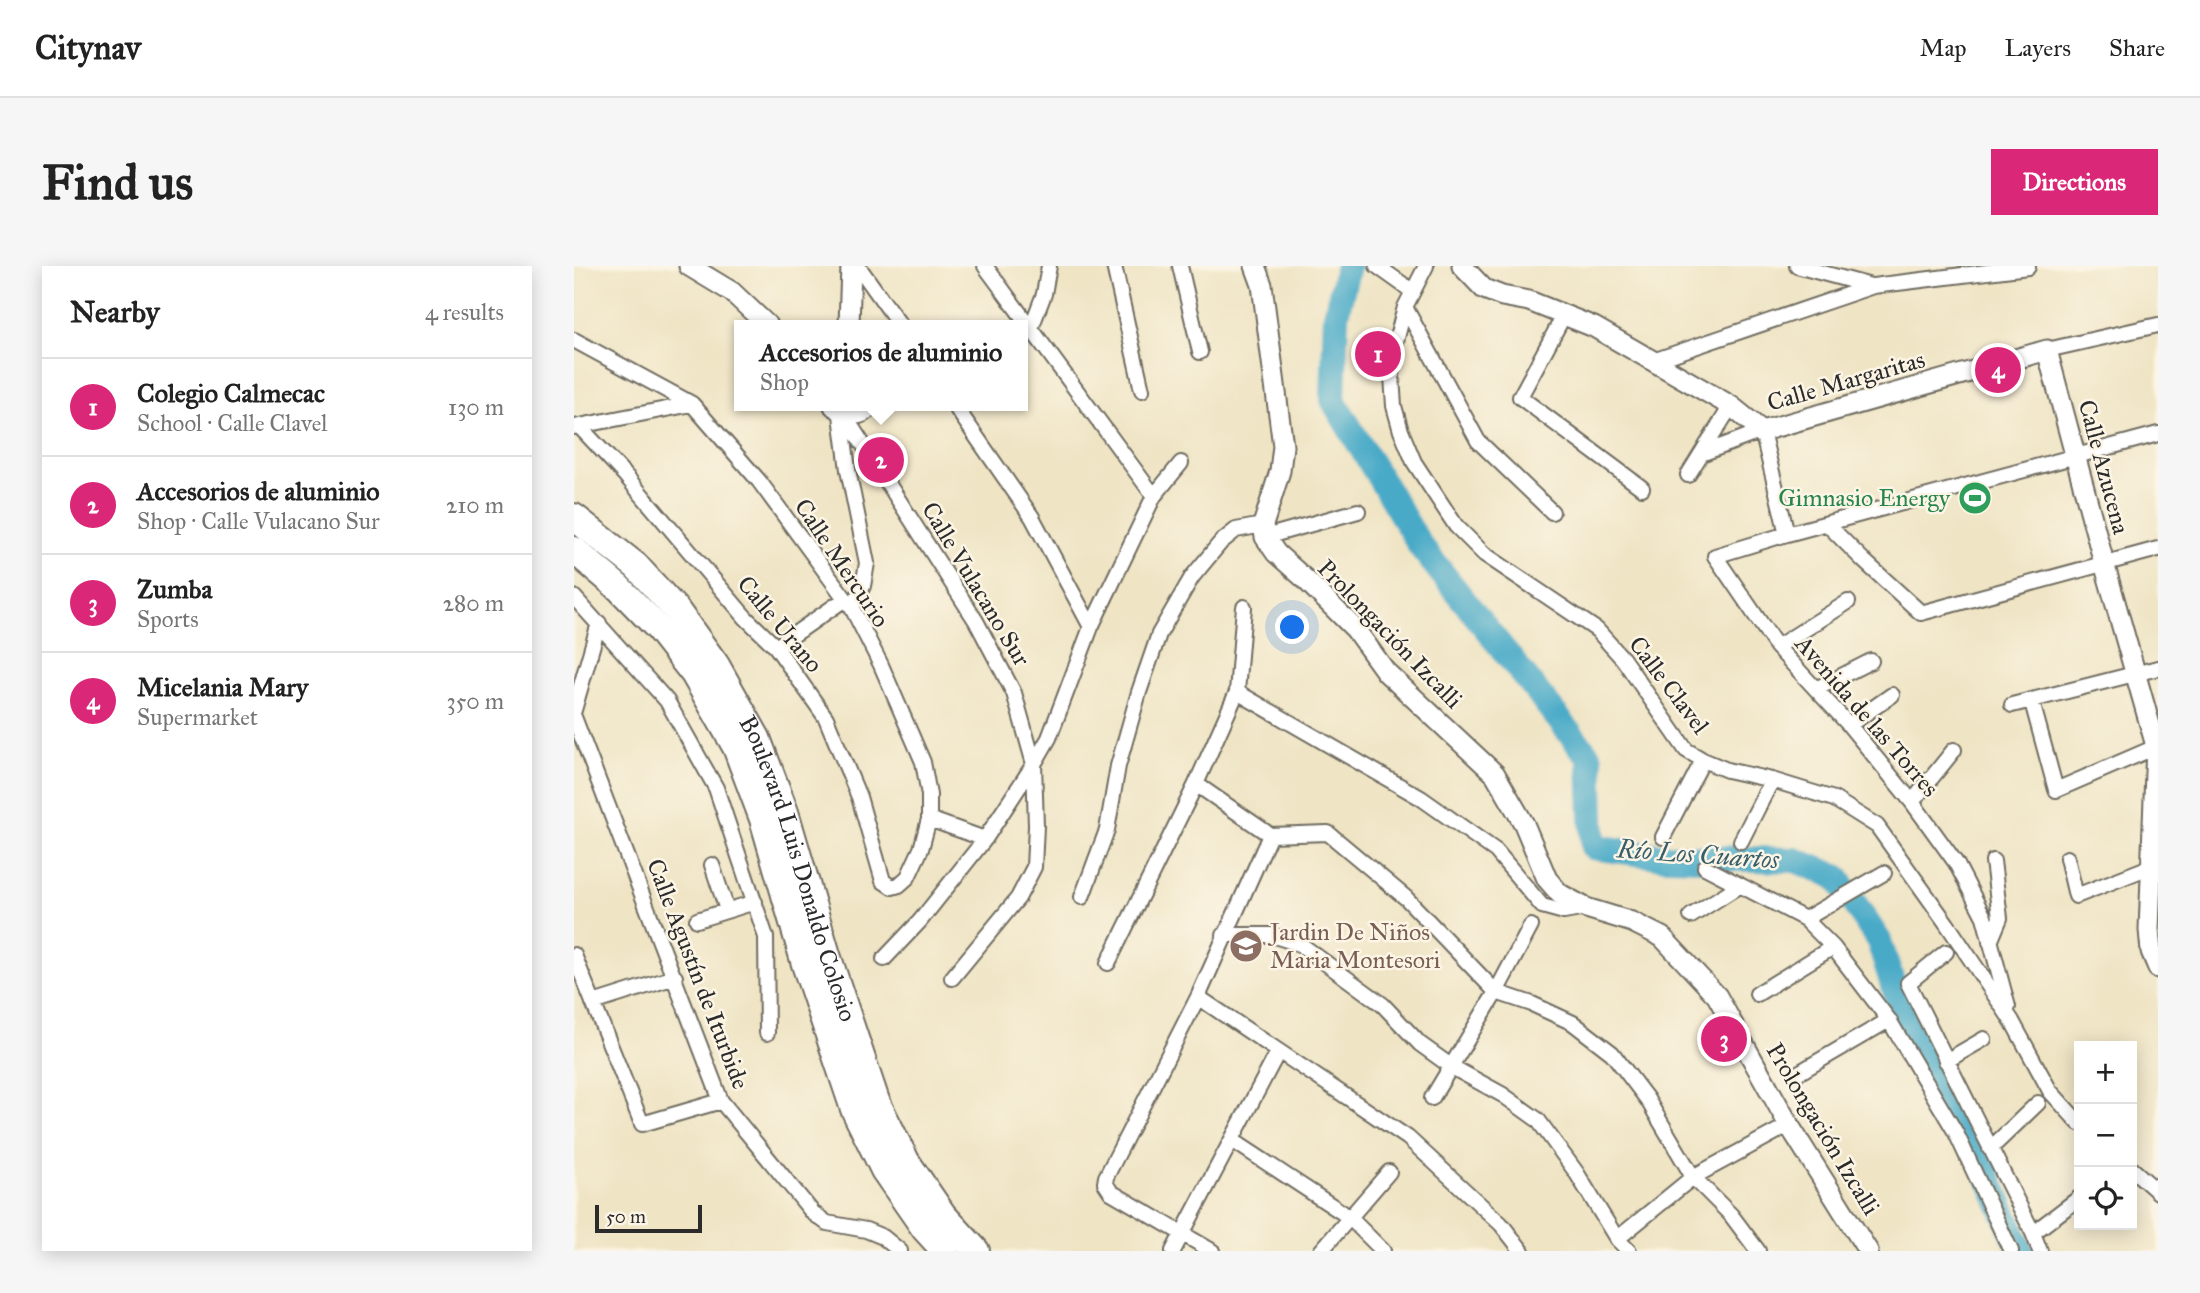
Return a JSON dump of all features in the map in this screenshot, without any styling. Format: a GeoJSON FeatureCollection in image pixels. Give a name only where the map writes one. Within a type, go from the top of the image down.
{"type":"FeatureCollection","features":[{"type":"Feature","properties":{"kind":"highway","name":"Boulevard Luis Donaldo Colosio"},"geometry":{"type":"LineString","coordinates":[[574,517],[636,566],[677,611],[716,665],[757,738],[785,812],[827,955],[876,1101],[906,1161],[943,1215],[976,1251]]}},
{"type":"Feature","properties":{"kind":"highway","name":"Boulevard Luis Donaldo Colosio"},"geometry":{"type":"LineString","coordinates":[[574,550],[619,588],[658,628],[694,674],[736,747],[763,819],[806,964],[854,1108],[884,1170],[925,1229],[945,1251]]}},
{"type":"Feature","properties":{"kind":"street"},"geometry":{"type":"LineString","coordinates":[[689,266],[732,292],[762,320]]}},
{"type":"Feature","properties":{"kind":"street"},"geometry":{"type":"LineString","coordinates":[[849,320],[851,266]]}},
{"type":"Feature","properties":{"kind":"street"},"geometry":{"type":"LineString","coordinates":[[858,266],[896,320]]}},
{"type":"Feature","properties":{"kind":"street"},"geometry":{"type":"LineString","coordinates":[[985,266],[1025,320]]}},
{"type":"Feature","properties":{"kind":"street"},"geometry":{"type":"LineString","coordinates":[[1031,328],[1044,294],[1049,266]]}},
{"type":"Feature","properties":{"kind":"street"},"geometry":{"type":"LineString","coordinates":[[1114,266],[1142,390]]}},
{"type":"Feature","properties":{"kind":"street"},"geometry":{"type":"LineString","coordinates":[[1180,266],[1200,352]]}},
{"type":"Feature","properties":{"kind":"street"},"geometry":{"type":"LineString","coordinates":[[1255,266],[1262,285],[1283,446],[1280,471],[1264,531]]}},
{"type":"Feature","properties":{"kind":"street"},"geometry":{"type":"LineString","coordinates":[[1377,266],[1412,291]]}},
{"type":"Feature","properties":{"kind":"street","name":"Calle Clavel"},"geometry":{"type":"LineString","coordinates":[[1426,266],[1405,307],[1394,349],[1394,406],[1414,462],[1456,526],[1484,554],[1597,630],[1623,659],[1686,750],[1727,770],[1772,780],[1834,799],[1877,826],[2012,1021],[2050,1091],[2074,1117]]}},
{"type":"Feature","properties":{"kind":"street","name":"Calle Margaritas"},"geometry":{"type":"LineString","coordinates":[[1462,266],[1484,289],[1502,296],[1529,301],[1594,327],[1731,406],[1762,430],[2047,350],[2158,325]]}},
{"type":"Feature","properties":{"kind":"street"},"geometry":{"type":"LineString","coordinates":[[1797,266],[1873,286]]}},
{"type":"Feature","properties":{"kind":"street"},"geometry":{"type":"LineString","coordinates":[[1653,361],[1873,286],[2028,267]]}},
{"type":"Feature","properties":{"kind":"street"},"geometry":{"type":"LineString","coordinates":[[1405,307],[1478,441],[1552,512]]}},
{"type":"Feature","properties":{"kind":"street"},"geometry":{"type":"LineString","coordinates":[[1564,315],[1520,397],[1642,488]]}},
{"type":"Feature","properties":{"kind":"street"},"geometry":{"type":"LineString","coordinates":[[1028,324],[1154,496]]}},
{"type":"Feature","properties":{"kind":"street","name":"Calle Mercurio"},"geometry":{"type":"LineString","coordinates":[[574,340],[692,404],[759,481],[848,604],[881,665],[923,762],[929,795],[929,819],[920,849],[908,877],[892,887]]}},
{"type":"Feature","properties":{"kind":"street","name":"Calle Azucena"},"geometry":{"type":"LineString","coordinates":[[2047,350],[2104,564],[2157,746],[2149,930],[2151,951],[2158,968]]}},
{"type":"Feature","properties":{"kind":"street"},"geometry":{"type":"LineString","coordinates":[[577,426],[692,404]]}},
{"type":"Feature","properties":{"kind":"street"},"geometry":{"type":"LineString","coordinates":[[1688,475],[1731,406]]}},
{"type":"Feature","properties":{"kind":"street"},"geometry":{"type":"LineString","coordinates":[[776,647],[848,604],[863,586],[867,563],[838,411]]}},
{"type":"Feature","properties":{"kind":"street","name":"Calle Vulacano Sur"},"geometry":{"type":"LineString","coordinates":[[839,411],[976,621],[1014,693],[1034,764],[1034,867],[1018,898],[952,978]]}},
{"type":"Feature","properties":{"kind":"street"},"geometry":{"type":"LineString","coordinates":[[848,411],[858,414],[866,411]]}},
{"type":"Feature","properties":{"kind":"street"},"geometry":{"type":"LineString","coordinates":[[958,411],[1032,517],[1091,627]]}},
{"type":"Feature","properties":{"kind":"street","name":"Calle Urano"},"geometry":{"type":"LineString","coordinates":[[577,426],[625,475],[746,618],[776,647],[826,718],[859,797],[883,881],[892,887]]}},
{"type":"Feature","properties":{"kind":"street"},"geometry":{"type":"LineString","coordinates":[[1701,454],[1762,430],[1787,534]]}},
{"type":"Feature","properties":{"kind":"street","name":"Avenida de las Torres"},"geometry":{"type":"LineString","coordinates":[[2012,1021],[1984,917],[1956,863],[1912,802],[1849,725],[1777,647],[1715,556],[2158,434]]}},
{"type":"Feature","properties":{"kind":"street"},"geometry":{"type":"LineString","coordinates":[[884,958],[920,921],[985,839],[1034,764],[1049,738],[1091,627],[1154,496],[1181,463]]}},
{"type":"Feature","properties":{"kind":"street"},"geometry":{"type":"LineString","coordinates":[[1082,897],[1107,830],[1118,766],[1159,634],[1192,578],[1221,542],[1236,530],[1264,531],[1358,511]]}},
{"type":"Feature","properties":{"kind":"street"},"geometry":{"type":"LineString","coordinates":[[1828,525],[1922,612],[2158,549]]}},
{"type":"Feature","properties":{"kind":"street","name":"Prolongación Izcalli"},"geometry":{"type":"LineString","coordinates":[[1264,531],[1276,553],[1355,629],[1386,671],[1495,774],[1524,824],[1547,879],[1560,894],[1586,908],[1632,922],[1662,937],[1717,996],[1789,1125],[1868,1251]]}},
{"type":"Feature","properties":{"kind":"street"},"geometry":{"type":"LineString","coordinates":[[574,597],[667,701],[716,788],[766,937],[767,1033]]}},
{"type":"Feature","properties":{"kind":"street"},"geometry":{"type":"LineString","coordinates":[[1777,647],[1849,602]]}},
{"type":"Feature","properties":{"kind":"street"},"geometry":{"type":"LineString","coordinates":[[1108,963],[1196,784],[1237,692],[1244,607]]}},
{"type":"Feature","properties":{"kind":"street"},"geometry":{"type":"LineString","coordinates":[[574,710],[599,622]]}},
{"type":"Feature","properties":{"kind":"street"},"geometry":{"type":"LineString","coordinates":[[1816,689],[1871,661]]}},
{"type":"Feature","properties":{"kind":"street"},"geometry":{"type":"LineString","coordinates":[[2012,705],[2158,668]]}},
{"type":"Feature","properties":{"kind":"street"},"geometry":{"type":"LineString","coordinates":[[1237,692],[1421,799],[1496,851],[1542,906],[1564,912],[1586,908]]}},
{"type":"Feature","properties":{"kind":"street"},"geometry":{"type":"LineString","coordinates":[[1849,725],[1892,695]]}},
{"type":"Feature","properties":{"kind":"street"},"geometry":{"type":"LineString","coordinates":[[2032,702],[2056,790],[2157,746]]}},
{"type":"Feature","properties":{"kind":"street","name":"Calle Agustín de Iturbide"},"geometry":{"type":"LineString","coordinates":[[574,717],[721,1101],[813,1213],[827,1223],[866,1230],[883,1237],[900,1251]]}},
{"type":"Feature","properties":{"kind":"street"},"geometry":{"type":"LineString","coordinates":[[1912,802],[1954,750]]}},
{"type":"Feature","properties":{"kind":"street"},"geometry":{"type":"LineString","coordinates":[[1663,837],[1703,760]]}},
{"type":"Feature","properties":{"kind":"street"},"geometry":{"type":"LineString","coordinates":[[1741,841],[1772,780]]}},
{"type":"Feature","properties":{"kind":"street"},"geometry":{"type":"LineString","coordinates":[[1196,784],[1270,835],[1328,834],[1406,898],[1496,992],[1532,1004],[1573,1023],[1612,1053],[1647,1099],[1693,1177],[1731,1215],[1758,1251]]}},
{"type":"Feature","properties":{"kind":"street"},"geometry":{"type":"LineString","coordinates":[[929,819],[985,839]]}},
{"type":"Feature","properties":{"kind":"street"},"geometry":{"type":"LineString","coordinates":[[1212,1251],[1111,1192],[1105,1183],[1198,996],[1270,835]]}},
{"type":"Feature","properties":{"kind":"street"},"geometry":{"type":"LineString","coordinates":[[2067,858],[2076,896],[2152,866]]}},
{"type":"Feature","properties":{"kind":"street"},"geometry":{"type":"LineString","coordinates":[[1990,942],[2000,918],[1993,860]]}},
{"type":"Feature","properties":{"kind":"street"},"geometry":{"type":"LineString","coordinates":[[712,864],[727,910]]}},
{"type":"Feature","properties":{"kind":"street"},"geometry":{"type":"LineString","coordinates":[[1705,867],[1805,919],[1833,947],[1888,1020],[1956,1133],[2011,1251]]}},
{"type":"Feature","properties":{"kind":"street"},"geometry":{"type":"LineString","coordinates":[[1805,919],[1884,873]]}},
{"type":"Feature","properties":{"kind":"street"},"geometry":{"type":"LineString","coordinates":[[1691,916],[1740,885]]}},
{"type":"Feature","properties":{"kind":"street"},"geometry":{"type":"LineString","coordinates":[[697,920],[755,902]]}},
{"type":"Feature","properties":{"kind":"street"},"geometry":{"type":"LineString","coordinates":[[1432,1098],[1496,992],[1531,926]]}},
{"type":"Feature","properties":{"kind":"street"},"geometry":{"type":"LineString","coordinates":[[1224,935],[1271,935],[1300,944],[1383,1005],[1420,1044],[1538,1120],[1576,1172],[1617,1239],[1629,1251]]}},
{"type":"Feature","properties":{"kind":"street"},"geometry":{"type":"LineString","coordinates":[[1757,994],[1833,947]]}},
{"type":"Feature","properties":{"kind":"street"},"geometry":{"type":"LineString","coordinates":[[1946,952],[1908,983],[2040,1251]]}},
{"type":"Feature","properties":{"kind":"street"},"geometry":{"type":"LineString","coordinates":[[574,955],[642,1124],[721,1101]]}},
{"type":"Feature","properties":{"kind":"street"},"geometry":{"type":"LineString","coordinates":[[593,1003],[675,977]]}},
{"type":"Feature","properties":{"kind":"street"},"geometry":{"type":"LineString","coordinates":[[1198,996],[1408,1138],[1501,1224],[1522,1251]]}},
{"type":"Feature","properties":{"kind":"street"},"geometry":{"type":"LineString","coordinates":[[1800,1072],[1888,1020]]}},
{"type":"Feature","properties":{"kind":"street"},"geometry":{"type":"LineString","coordinates":[[1946,1061],[1984,1039]]}},
{"type":"Feature","properties":{"kind":"street"},"geometry":{"type":"LineString","coordinates":[[1173,1251],[1278,1052]]}},
{"type":"Feature","properties":{"kind":"street"},"geometry":{"type":"LineString","coordinates":[[1990,1149],[2038,1103]]}},
{"type":"Feature","properties":{"kind":"street"},"geometry":{"type":"LineString","coordinates":[[1617,1239],[1693,1177],[1789,1125]]}},
{"type":"Feature","properties":{"kind":"street"},"geometry":{"type":"LineString","coordinates":[[1232,1140],[1349,1217],[1383,1251]]}},
{"type":"Feature","properties":{"kind":"street"},"geometry":{"type":"LineString","coordinates":[[1321,1251],[1389,1172]]}},
{"type":"Feature","properties":{"kind":"street"},"geometry":{"type":"LineString","coordinates":[[2137,1173],[2158,1192]]}},
{"type":"Feature","properties":{"kind":"street"},"geometry":{"type":"LineString","coordinates":[[2033,1233],[2074,1202]]}},
{"type":"Feature","properties":{"kind":"waterway","name":"Río Los Cuartos"},"geometry":{"type":"LineString","coordinates":[[1348,266],[1336,315],[1333,400],[1421,547],[1590,758],[1593,847],[1667,857],[1795,860],[1837,877],[1879,941],[1906,1025],[1982,1162],[2021,1251]]}},
{"type":"Feature","properties":{"kind":"place","name":"Colegio Calmecac"},"geometry":{"type":"Point","coordinates":[1378,354]}},
{"type":"Feature","properties":{"kind":"place","name":"Micelania Mary"},"geometry":{"type":"Point","coordinates":[1998,370]}},
{"type":"Feature","properties":{"kind":"place","name":"Accesorios de aluminio"},"geometry":{"type":"Point","coordinates":[881,460]}},
{"type":"Feature","properties":{"kind":"place","name":"Gimnasio Energy"},"geometry":{"type":"Point","coordinates":[1975,498]}},
{"type":"Feature","properties":{"kind":"place","name":"Jardin De Niños Maria Montesori"},"geometry":{"type":"Point","coordinates":[1246,946]}},
{"type":"Feature","properties":{"kind":"place","name":"Zumba"},"geometry":{"type":"Point","coordinates":[1724,1039]}}]}
